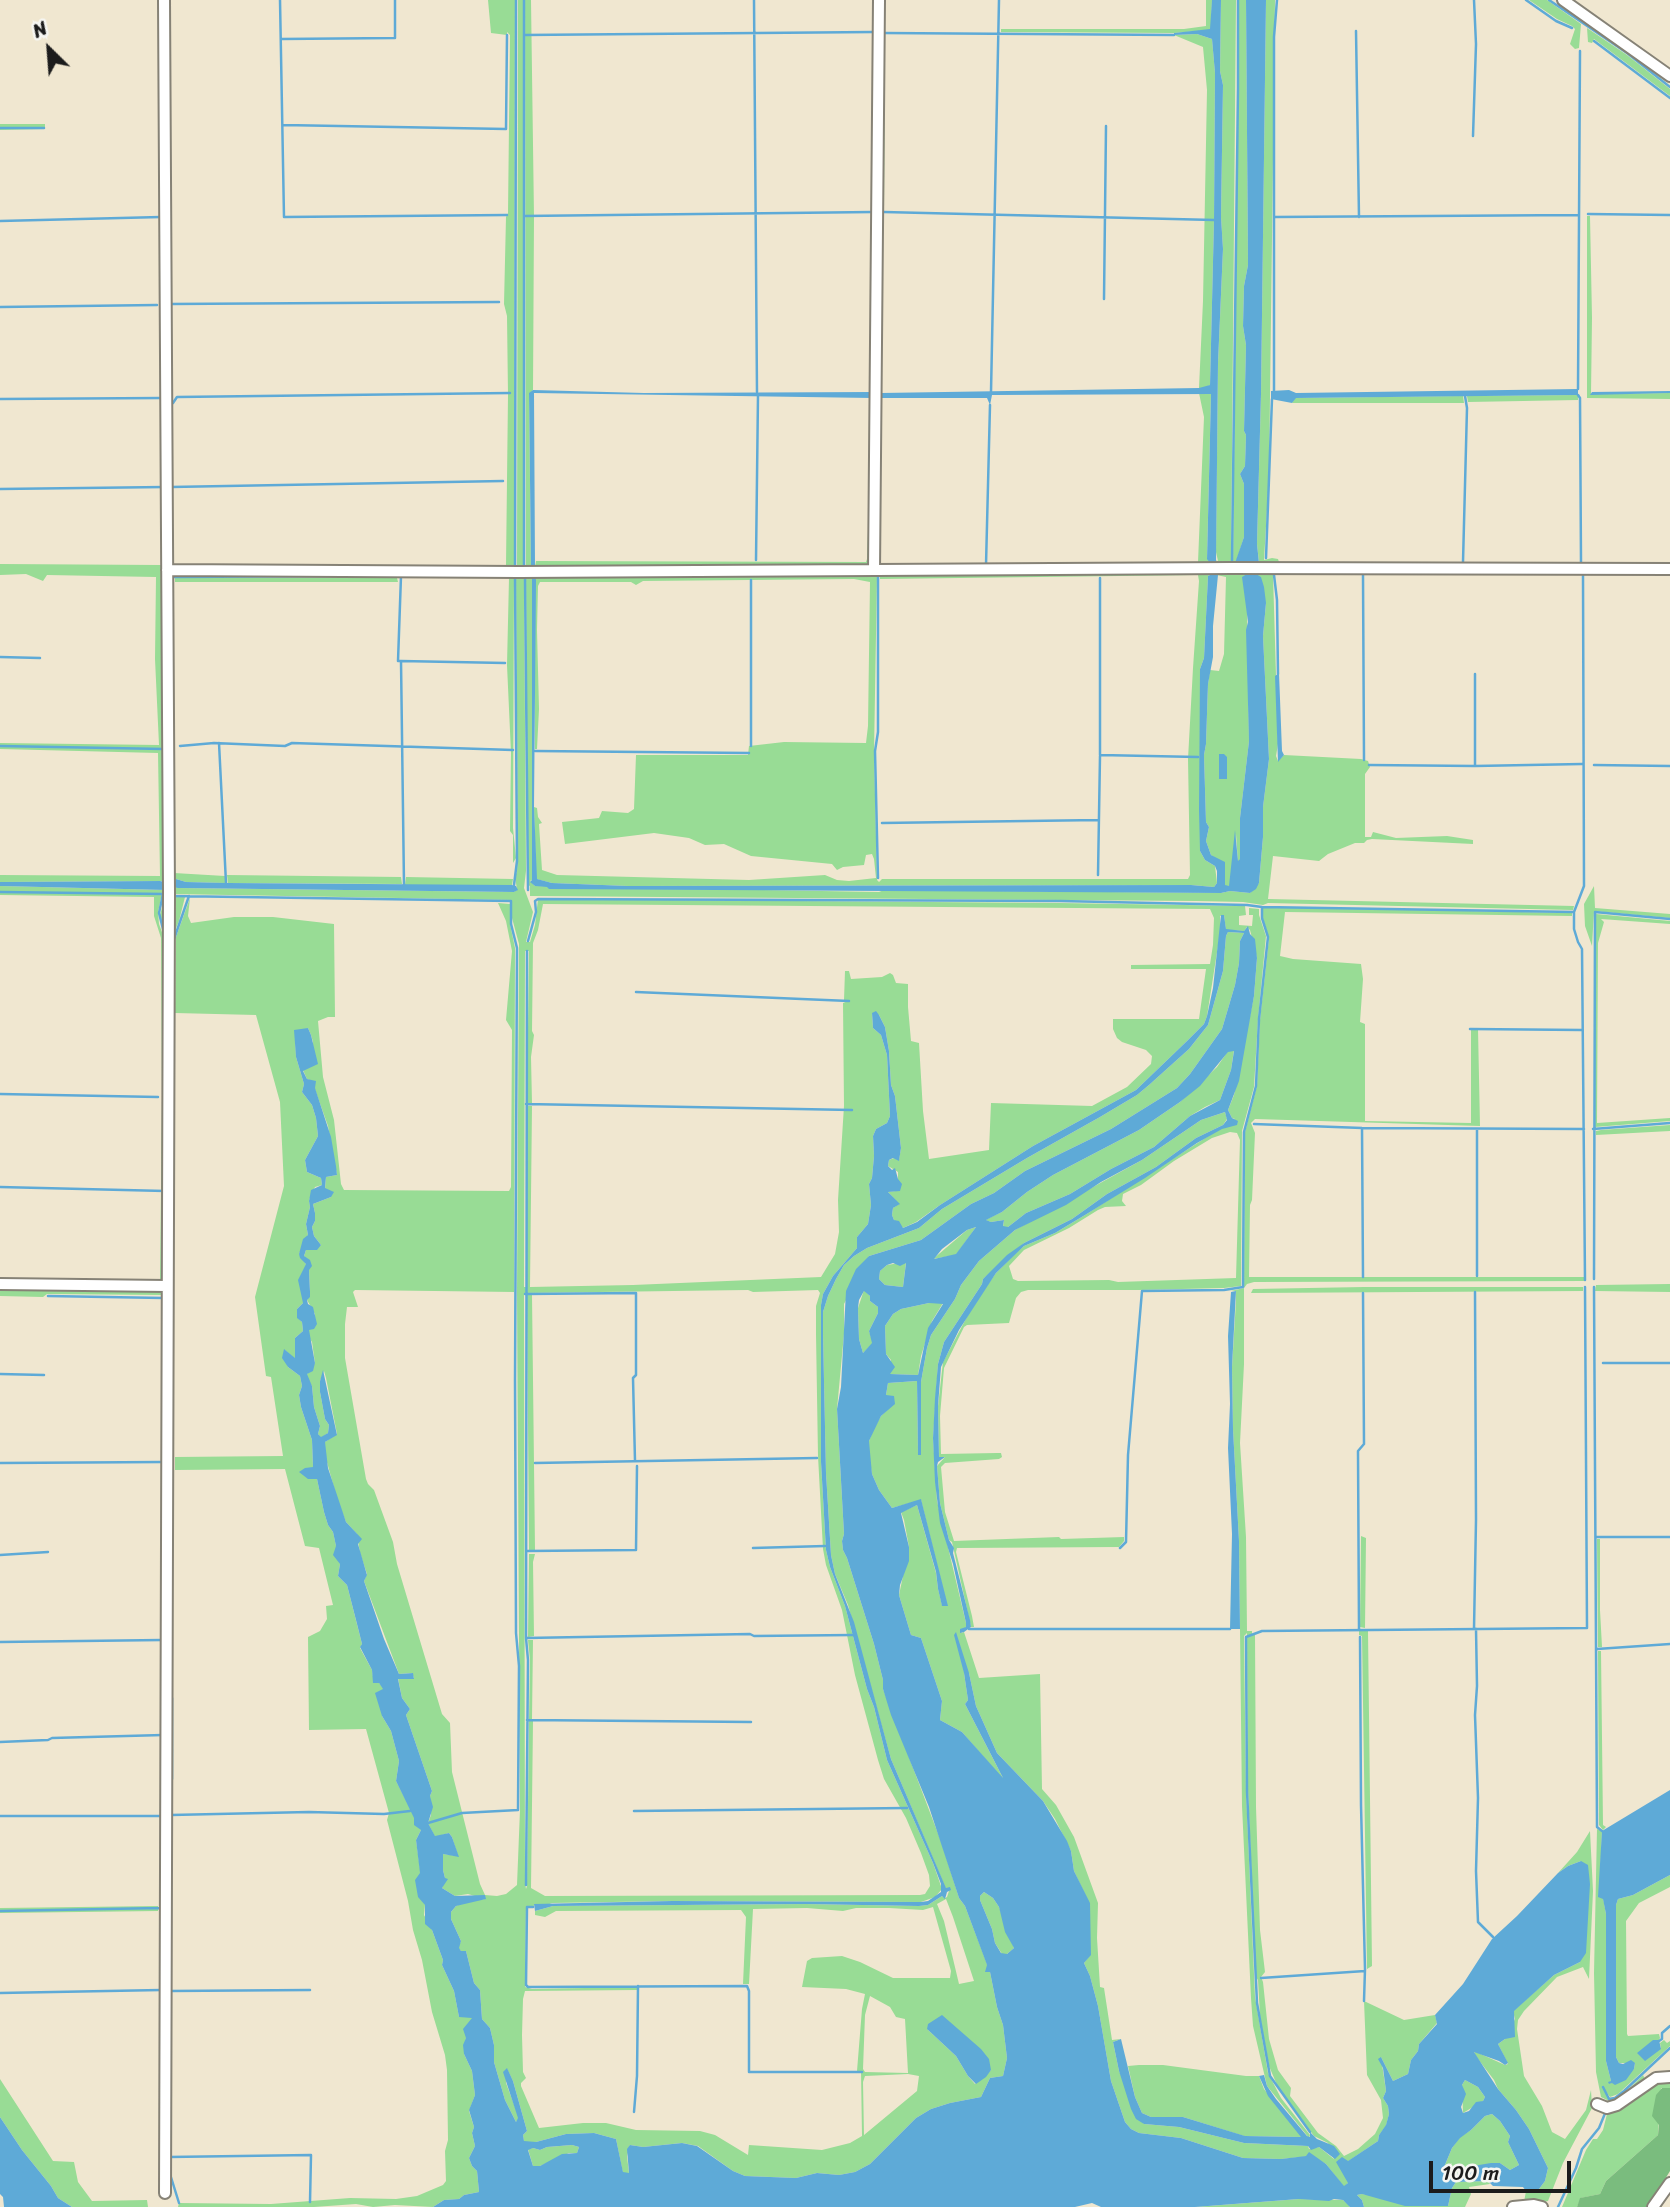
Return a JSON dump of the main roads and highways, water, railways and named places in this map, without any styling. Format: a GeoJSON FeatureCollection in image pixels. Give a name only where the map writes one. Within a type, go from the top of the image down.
{"type":"FeatureCollection","features":[{"type":"Feature","properties":{"kind":"water"},"geometry":{"type":"Polygon","coordinates":[[[1212,0],[1221,0],[1220,71],[1223,85],[1223,249],[1218,363],[1216,563],[1210,563],[1207,559],[1211,394],[992,395],[990,405],[987,398],[881,398],[881,393],[1199,388],[1210,385],[1215,73],[1212,39],[1197,34],[1174,33],[1210,29],[1212,0]]]}},
{"type":"Feature","properties":{"kind":"water"},"geometry":{"type":"Polygon","coordinates":[[[1246,0],[1266,0],[1257,544],[1259,563],[1247,564],[1235,563],[1244,537],[1244,484],[1240,474],[1245,466],[1246,435],[1246,345],[1243,326],[1244,286],[1248,265],[1246,0]]]}},
{"type":"Feature","properties":{"kind":"water"},"geometry":{"type":"Polygon","coordinates":[[[1578,389],[1578,395],[1296,398],[1292,403],[1271,399],[1271,391],[1289,390],[1296,393],[1578,389]]]}},
{"type":"Feature","properties":{"kind":"water"},"geometry":{"type":"Polygon","coordinates":[[[533,390],[644,393],[873,392],[872,398],[534,393],[535,567],[531,567],[529,393],[533,390]]]}},
{"type":"Feature","properties":{"kind":"water"},"geometry":{"type":"Polygon","coordinates":[[[1592,392],[1670,393],[1590,395],[1592,392]]]}},
{"type":"Feature","properties":{"kind":"water"},"geometry":{"type":"Polygon","coordinates":[[[1256,574],[1261,577],[1266,603],[1263,636],[1269,759],[1263,807],[1259,883],[1250,893],[549,889],[530,882],[532,576],[535,576],[534,807],[537,879],[552,883],[628,886],[1214,887],[1217,883],[1217,871],[1200,851],[1199,810],[1200,669],[1204,658],[1208,576],[1218,575],[1204,755],[1206,822],[1209,827],[1206,841],[1211,855],[1225,862],[1225,885],[1229,886],[1235,830],[1238,861],[1240,859],[1240,818],[1249,741],[1248,622],[1242,577],[1256,574]]]}},
{"type":"Feature","properties":{"kind":"water"},"geometry":{"type":"Polygon","coordinates":[[[1279,673],[1284,755],[1278,762],[1275,676],[1279,673]]]}},
{"type":"Feature","properties":{"kind":"water"},"geometry":{"type":"Polygon","coordinates":[[[1219,754],[1227,757],[1227,779],[1219,779],[1219,754]]]}},
{"type":"Feature","properties":{"kind":"water"},"geometry":{"type":"Polygon","coordinates":[[[176,879],[186,882],[228,883],[512,885],[518,890],[178,888],[174,887],[176,879]]]}},
{"type":"Feature","properties":{"kind":"water"},"geometry":{"type":"Polygon","coordinates":[[[0,882],[165,882],[166,890],[0,886],[0,882]]]}},
{"type":"Feature","properties":{"kind":"water"},"geometry":{"type":"Polygon","coordinates":[[[1221,915],[1224,915],[1226,929],[1244,931],[1248,926],[1255,939],[1257,958],[1254,996],[1239,1081],[1228,1110],[1232,1118],[1238,1121],[1237,1125],[1222,1129],[1197,1143],[1055,1233],[1024,1246],[996,1273],[959,1330],[941,1367],[938,1406],[939,1457],[945,1457],[937,1466],[940,1503],[949,1540],[954,1548],[970,1620],[971,1627],[964,1632],[960,1633],[966,1623],[953,1564],[940,1523],[935,1482],[935,1398],[938,1364],[944,1342],[983,1279],[1007,1255],[1156,1167],[1196,1138],[1223,1125],[1227,1120],[1225,1112],[1201,1120],[1142,1160],[1066,1205],[1015,1230],[979,1261],[931,1335],[927,1348],[921,1382],[921,1455],[918,1455],[917,1381],[888,1383],[886,1395],[894,1396],[895,1404],[881,1416],[869,1441],[872,1474],[892,1508],[921,1499],[948,1606],[942,1606],[936,1572],[917,1505],[901,1513],[909,1547],[909,1561],[899,1595],[911,1635],[921,1638],[942,1701],[940,1720],[962,1732],[1003,1778],[965,1704],[968,1700],[954,1635],[956,1632],[976,1706],[997,1753],[1043,1801],[1067,1841],[1074,1871],[1090,1903],[1091,1955],[1084,1963],[1098,2006],[1111,2081],[1125,2122],[1139,2133],[1181,2138],[1243,2158],[1281,2159],[1306,2156],[1309,2152],[1326,2164],[1344,2186],[1348,2183],[1336,2162],[1342,2157],[1348,2161],[1378,2141],[1389,2114],[1383,2098],[1386,2091],[1383,2068],[1378,2059],[1381,2057],[1393,2081],[1408,2074],[1419,2044],[1437,2024],[1435,2015],[1463,1984],[1492,1939],[1558,1873],[1581,1861],[1588,1865],[1590,1884],[1586,1953],[1580,1962],[1554,1975],[1514,2011],[1515,2037],[1498,2044],[1508,2063],[1505,2065],[1474,2052],[1529,2129],[1548,2168],[1545,2181],[1536,2193],[1526,2191],[1523,2187],[1493,2186],[1488,2181],[1456,2182],[1448,2206],[1405,2206],[1362,2194],[1357,2195],[1364,2207],[1350,2207],[1343,2200],[1299,2199],[1195,2207],[1101,2207],[1092,2203],[1075,2207],[433,2207],[444,2200],[459,2199],[464,2195],[479,2192],[477,2171],[469,2158],[475,2146],[472,2133],[474,2127],[469,2110],[475,2095],[472,2071],[463,2045],[466,2038],[463,2029],[472,2018],[459,2017],[454,1991],[442,1965],[443,1960],[432,1930],[425,1924],[425,1905],[418,1897],[415,1880],[420,1873],[416,1840],[421,1830],[414,1825],[414,1818],[396,1781],[399,1761],[391,1731],[382,1716],[375,1693],[383,1689],[379,1683],[373,1683],[372,1670],[360,1647],[362,1644],[347,1585],[338,1576],[340,1564],[333,1555],[336,1546],[324,1512],[317,1479],[308,1479],[299,1472],[313,1467],[312,1440],[301,1407],[300,1376],[288,1367],[282,1358],[284,1349],[295,1358],[295,1338],[303,1331],[302,1322],[297,1318],[297,1309],[303,1303],[298,1280],[306,1264],[299,1254],[303,1239],[308,1235],[306,1224],[311,1190],[322,1185],[321,1178],[307,1172],[305,1160],[318,1136],[312,1105],[302,1092],[304,1084],[296,1057],[294,1030],[308,1028],[311,1035],[318,1064],[303,1071],[307,1079],[316,1081],[315,1088],[331,1137],[337,1175],[326,1177],[325,1188],[334,1192],[331,1197],[313,1204],[315,1221],[312,1227],[314,1236],[321,1245],[317,1250],[306,1250],[304,1256],[310,1260],[312,1266],[309,1270],[310,1297],[307,1300],[313,1307],[317,1324],[314,1329],[309,1330],[315,1363],[313,1371],[307,1374],[320,1426],[318,1434],[321,1437],[328,1433],[329,1425],[325,1419],[320,1392],[323,1370],[337,1435],[325,1442],[328,1468],[346,1522],[362,1539],[358,1544],[367,1575],[364,1581],[384,1639],[399,1674],[413,1673],[414,1679],[398,1679],[402,1698],[410,1709],[406,1715],[432,1791],[430,1796],[433,1807],[428,1823],[435,1836],[449,1833],[459,1857],[443,1854],[443,1870],[445,1878],[448,1879],[442,1888],[455,1896],[485,1895],[486,1899],[456,1906],[451,1912],[451,1919],[461,1941],[459,1948],[466,1951],[474,1983],[480,1990],[482,2019],[490,2028],[494,2062],[505,2100],[516,2122],[518,2118],[503,2072],[507,2068],[527,2131],[523,2135],[524,2141],[536,2142],[566,2134],[594,2133],[616,2139],[623,2172],[629,2173],[627,2149],[630,2145],[643,2147],[682,2143],[697,2146],[733,2171],[745,2176],[796,2178],[817,2173],[839,2175],[855,2172],[870,2164],[916,2118],[931,2109],[981,2097],[990,2078],[1003,2076],[1007,2058],[1003,2025],[990,1972],[985,1972],[987,1965],[965,1906],[959,1898],[929,1807],[891,1715],[874,1644],[843,1550],[837,1409],[841,1387],[846,1291],[856,1269],[869,1256],[921,1240],[971,1204],[994,1193],[1025,1171],[1111,1129],[1177,1088],[1222,1029],[1235,985],[1240,941],[1244,933],[1228,932],[1226,936],[1223,971],[1208,1025],[1189,1049],[1137,1095],[942,1209],[919,1228],[867,1248],[854,1256],[844,1265],[836,1279],[823,1312],[826,1473],[831,1555],[835,1574],[854,1622],[891,1759],[946,1888],[950,1887],[951,1890],[947,1892],[945,1899],[942,1896],[928,1905],[919,1906],[553,1906],[535,1911],[534,1904],[672,1901],[921,1902],[928,1901],[941,1892],[941,1884],[933,1863],[887,1760],[845,1606],[826,1550],[821,1462],[821,1305],[823,1294],[833,1276],[857,1248],[857,1237],[868,1224],[871,1205],[869,1184],[874,1156],[873,1136],[876,1129],[887,1123],[890,1116],[887,1055],[881,1035],[873,1028],[872,1013],[876,1011],[885,1027],[889,1051],[891,1085],[895,1096],[901,1148],[899,1161],[893,1158],[889,1160],[888,1166],[892,1170],[895,1168],[902,1184],[900,1191],[888,1192],[900,1204],[893,1208],[892,1215],[903,1228],[917,1222],[1033,1146],[1136,1090],[1204,1024],[1213,988],[1221,915]],[[1234,1051],[1228,1052],[1200,1086],[1139,1130],[1053,1175],[1002,1212],[986,1220],[1004,1220],[1003,1226],[1008,1227],[1026,1213],[1070,1194],[1154,1147],[1190,1116],[1220,1100],[1231,1070],[1234,1051]],[[976,1227],[967,1230],[942,1249],[934,1259],[956,1254],[976,1227]],[[893,1263],[880,1271],[879,1279],[885,1285],[903,1287],[906,1263],[900,1266],[893,1263]],[[864,1291],[858,1308],[859,1339],[863,1353],[872,1343],[869,1331],[878,1313],[878,1307],[864,1291]],[[929,1303],[901,1309],[893,1314],[885,1326],[886,1354],[895,1367],[890,1374],[918,1375],[928,1328],[943,1304],[929,1303]],[[984,1892],[980,1900],[995,1943],[1001,1953],[1007,1954],[1014,1948],[1005,1932],[999,1907],[993,1898],[984,1892]],[[1465,2080],[1462,2085],[1466,2094],[1461,2107],[1463,2113],[1485,2097],[1478,2087],[1465,2080]],[[1492,2114],[1485,2116],[1452,2148],[1442,2172],[1461,2174],[1467,2167],[1491,2163],[1500,2163],[1510,2170],[1519,2165],[1508,2142],[1510,2136],[1492,2114]],[[572,2145],[540,2150],[528,2150],[533,2166],[540,2166],[562,2154],[577,2153],[579,2147],[572,2145]]]}},
{"type":"Feature","properties":{"kind":"water"},"geometry":{"type":"Polygon","coordinates":[[[1236,1291],[1232,1367],[1240,1629],[1230,1629],[1232,1534],[1228,1448],[1228,1336],[1231,1292],[1236,1291]]]}},
{"type":"Feature","properties":{"kind":"water"},"geometry":{"type":"Polygon","coordinates":[[[1670,1790],[1670,1875],[1633,1895],[1618,1899],[1616,1905],[1616,2057],[1619,2063],[1631,2060],[1635,2063],[1626,2080],[1615,2085],[1609,2084],[1611,2081],[1606,2061],[1606,1914],[1603,1899],[1598,1897],[1602,1831],[1670,1790]]]}},
{"type":"Feature","properties":{"kind":"water"},"geometry":{"type":"Polygon","coordinates":[[[942,2015],[989,2059],[991,2070],[976,2084],[956,2056],[927,2029],[928,2024],[942,2015]]]}},
{"type":"Feature","properties":{"kind":"water"},"geometry":{"type":"Polygon","coordinates":[[[1121,2039],[1135,2097],[1142,2113],[1151,2117],[1183,2117],[1245,2136],[1301,2137],[1268,2096],[1259,2076],[1264,2075],[1267,2086],[1276,2099],[1307,2136],[1310,2137],[1310,2132],[1317,2139],[1334,2146],[1340,2154],[1335,2159],[1319,2147],[1311,2150],[1308,2146],[1244,2143],[1179,2127],[1144,2124],[1136,2119],[1131,2109],[1119,2071],[1113,2042],[1121,2039]]]}},
{"type":"Feature","properties":{"kind":"water"},"geometry":{"type":"Polygon","coordinates":[[[1653,2040],[1659,2040],[1661,2049],[1645,2061],[1637,2053],[1653,2040]]]}},
{"type":"Feature","properties":{"kind":"water"},"geometry":{"type":"Polygon","coordinates":[[[0,2117],[58,2198],[72,2207],[4,2207],[0,2194],[0,2117]]]}},
{"type":"Feature","properties":{"kind":"waterway"},"geometry":{"type":"LineString","coordinates":[[280,0],[284,217],[507,215]]}},
{"type":"Feature","properties":{"kind":"waterway"},"geometry":{"type":"LineString","coordinates":[[281,39],[395,38],[395,0]]}},
{"type":"Feature","properties":{"kind":"waterway"},"geometry":{"type":"LineString","coordinates":[[515,566],[516,0]]}},
{"type":"Feature","properties":{"kind":"waterway"},"geometry":{"type":"LineString","coordinates":[[524,0],[524,565]]}},
{"type":"Feature","properties":{"kind":"waterway"},"geometry":{"type":"LineString","coordinates":[[754,0],[757,392]]}},
{"type":"Feature","properties":{"kind":"waterway"},"geometry":{"type":"LineString","coordinates":[[991,392],[999,0]]}},
{"type":"Feature","properties":{"kind":"waterway"},"geometry":{"type":"LineString","coordinates":[[1232,563],[1238,0]]}},
{"type":"Feature","properties":{"kind":"waterway"},"geometry":{"type":"LineString","coordinates":[[1274,391],[1274,37],[1277,0]]}},
{"type":"Feature","properties":{"kind":"waterway"},"geometry":{"type":"LineString","coordinates":[[1473,136],[1476,44],[1474,0]]}},
{"type":"Feature","properties":{"kind":"waterway"},"geometry":{"type":"LineString","coordinates":[[1526,0],[1556,21],[1572,28]]}},
{"type":"Feature","properties":{"kind":"waterway"},"geometry":{"type":"LineString","coordinates":[[1549,0],[1627,53],[1670,87]]}},
{"type":"Feature","properties":{"kind":"waterway"},"geometry":{"type":"LineString","coordinates":[[1356,31],[1359,217]]}},
{"type":"Feature","properties":{"kind":"waterway"},"geometry":{"type":"LineString","coordinates":[[524,35],[874,32]]}},
{"type":"Feature","properties":{"kind":"waterway"},"geometry":{"type":"LineString","coordinates":[[883,33],[1174,35]]}},
{"type":"Feature","properties":{"kind":"waterway"},"geometry":{"type":"LineString","coordinates":[[283,125],[506,129],[507,35]]}},
{"type":"Feature","properties":{"kind":"waterway"},"geometry":{"type":"LineString","coordinates":[[1594,41],[1670,98]]}},
{"type":"Feature","properties":{"kind":"waterway"},"geometry":{"type":"LineString","coordinates":[[1578,389],[1580,51]]}},
{"type":"Feature","properties":{"kind":"waterway"},"geometry":{"type":"LineString","coordinates":[[1104,299],[1106,126]]}},
{"type":"Feature","properties":{"kind":"waterway"},"geometry":{"type":"LineString","coordinates":[[0,128],[44,128]]}},
{"type":"Feature","properties":{"kind":"waterway"},"geometry":{"type":"LineString","coordinates":[[524,216],[873,212]]}},
{"type":"Feature","properties":{"kind":"waterway"},"geometry":{"type":"LineString","coordinates":[[884,212],[1214,220]]}},
{"type":"Feature","properties":{"kind":"waterway"},"geometry":{"type":"LineString","coordinates":[[1588,214],[1670,215]]}},
{"type":"Feature","properties":{"kind":"waterway"},"geometry":{"type":"LineString","coordinates":[[1274,217],[1579,215]]}},
{"type":"Feature","properties":{"kind":"waterway"},"geometry":{"type":"LineString","coordinates":[[0,221],[161,217]]}},
{"type":"Feature","properties":{"kind":"waterway"},"geometry":{"type":"LineString","coordinates":[[170,304],[499,302]]}},
{"type":"Feature","properties":{"kind":"waterway"},"geometry":{"type":"LineString","coordinates":[[0,307],[157,305]]}},
{"type":"Feature","properties":{"kind":"waterway"},"geometry":{"type":"LineString","coordinates":[[170,403],[177,397],[510,393]]}},
{"type":"Feature","properties":{"kind":"waterway"},"geometry":{"type":"LineString","coordinates":[[756,560],[758,395]]}},
{"type":"Feature","properties":{"kind":"waterway"},"geometry":{"type":"LineString","coordinates":[[1578,395],[1581,563]]}},
{"type":"Feature","properties":{"kind":"waterway"},"geometry":{"type":"LineString","coordinates":[[1463,562],[1467,408],[1465,396]]}},
{"type":"Feature","properties":{"kind":"waterway"},"geometry":{"type":"LineString","coordinates":[[0,399],[162,398]]}},
{"type":"Feature","properties":{"kind":"waterway"},"geometry":{"type":"LineString","coordinates":[[1266,558],[1272,399]]}},
{"type":"Feature","properties":{"kind":"waterway"},"geometry":{"type":"LineString","coordinates":[[986,565],[990,405]]}},
{"type":"Feature","properties":{"kind":"waterway"},"geometry":{"type":"LineString","coordinates":[[171,487],[503,481]]}},
{"type":"Feature","properties":{"kind":"waterway"},"geometry":{"type":"LineString","coordinates":[[0,489],[165,487]]}},
{"type":"Feature","properties":{"kind":"waterway"},"geometry":{"type":"LineString","coordinates":[[1274,575],[1278,674]]}},
{"type":"Feature","properties":{"kind":"waterway"},"geometry":{"type":"LineString","coordinates":[[1363,575],[1364,760]]}},
{"type":"Feature","properties":{"kind":"waterway"},"geometry":{"type":"LineString","coordinates":[[1574,912],[1584,886],[1583,575]]}},
{"type":"Feature","properties":{"kind":"waterway"},"geometry":{"type":"LineString","coordinates":[[174,577],[349,576]]}},
{"type":"Feature","properties":{"kind":"waterway"},"geometry":{"type":"LineString","coordinates":[[401,576],[398,661],[401,661],[404,885]]}},
{"type":"Feature","properties":{"kind":"waterway"},"geometry":{"type":"LineString","coordinates":[[513,576],[517,861],[514,885]]}},
{"type":"Feature","properties":{"kind":"waterway"},"geometry":{"type":"LineString","coordinates":[[525,577],[528,890]]}},
{"type":"Feature","properties":{"kind":"waterway"},"geometry":{"type":"LineString","coordinates":[[878,577],[878,732],[875,751],[878,878]]}},
{"type":"Feature","properties":{"kind":"waterway"},"geometry":{"type":"LineString","coordinates":[[1100,578],[1100,755],[1198,757]]}},
{"type":"Feature","properties":{"kind":"waterway"},"geometry":{"type":"LineString","coordinates":[[751,580],[751,746]]}},
{"type":"Feature","properties":{"kind":"waterway"},"geometry":{"type":"LineString","coordinates":[[0,657],[40,658]]}},
{"type":"Feature","properties":{"kind":"waterway"},"geometry":{"type":"LineString","coordinates":[[401,661],[505,663]]}},
{"type":"Feature","properties":{"kind":"waterway"},"geometry":{"type":"LineString","coordinates":[[1475,674],[1475,765]]}},
{"type":"Feature","properties":{"kind":"waterway"},"geometry":{"type":"LineString","coordinates":[[180,746],[214,743],[285,746],[292,743],[513,750]]}},
{"type":"Feature","properties":{"kind":"waterway"},"geometry":{"type":"LineString","coordinates":[[219,743],[226,883]]}},
{"type":"Feature","properties":{"kind":"waterway"},"geometry":{"type":"LineString","coordinates":[[0,746],[164,749]]}},
{"type":"Feature","properties":{"kind":"waterway"},"geometry":{"type":"LineString","coordinates":[[535,751],[749,753]]}},
{"type":"Feature","properties":{"kind":"waterway"},"geometry":{"type":"LineString","coordinates":[[1098,875],[1100,756]]}},
{"type":"Feature","properties":{"kind":"waterway"},"geometry":{"type":"LineString","coordinates":[[1369,765],[1582,764]]}},
{"type":"Feature","properties":{"kind":"waterway"},"geometry":{"type":"LineString","coordinates":[[1594,765],[1670,766]]}},
{"type":"Feature","properties":{"kind":"waterway"},"geometry":{"type":"LineString","coordinates":[[882,823],[1099,820]]}},
{"type":"Feature","properties":{"kind":"waterway"},"geometry":{"type":"LineString","coordinates":[[0,892],[163,894],[159,913],[165,937]]}},
{"type":"Feature","properties":{"kind":"waterway"},"geometry":{"type":"LineString","coordinates":[[172,896],[511,901],[511,924],[517,948],[515,1380],[518,1810],[462,1813],[428,1823]]}},
{"type":"Feature","properties":{"kind":"waterway"},"geometry":{"type":"LineString","coordinates":[[174,939],[189,896]]}},
{"type":"Feature","properties":{"kind":"waterway"},"geometry":{"type":"LineString","coordinates":[[528,941],[536,912],[535,901],[538,899],[1060,901],[1262,907],[1262,918],[1268,937],[1259,1019],[1256,1086],[1244,1132],[1243,1287],[1224,1290],[1142,1291],[1128,1455],[1126,1542],[1120,1548]]}},
{"type":"Feature","properties":{"kind":"waterway"},"geometry":{"type":"LineString","coordinates":[[1262,907],[1574,912],[1574,929],[1582,949],[1585,1280]]}},
{"type":"Feature","properties":{"kind":"waterway"},"geometry":{"type":"LineString","coordinates":[[1594,1279],[1595,912],[1670,919]]}},
{"type":"Feature","properties":{"kind":"waterway"},"geometry":{"type":"LineString","coordinates":[[526,1885],[527,951]]}},
{"type":"Feature","properties":{"kind":"waterway"},"geometry":{"type":"LineString","coordinates":[[636,992],[849,1001]]}},
{"type":"Feature","properties":{"kind":"waterway"},"geometry":{"type":"LineString","coordinates":[[1470,1029],[1582,1030]]}},
{"type":"Feature","properties":{"kind":"waterway"},"geometry":{"type":"LineString","coordinates":[[0,1094],[158,1097]]}},
{"type":"Feature","properties":{"kind":"waterway"},"geometry":{"type":"LineString","coordinates":[[526,1104],[852,1110]]}},
{"type":"Feature","properties":{"kind":"waterway"},"geometry":{"type":"LineString","coordinates":[[1593,1129],[1670,1123]]}},
{"type":"Feature","properties":{"kind":"waterway"},"geometry":{"type":"LineString","coordinates":[[1254,1124],[1362,1128],[1584,1129]]}},
{"type":"Feature","properties":{"kind":"waterway"},"geometry":{"type":"LineString","coordinates":[[1362,1128],[1363,1277]]}},
{"type":"Feature","properties":{"kind":"waterway"},"geometry":{"type":"LineString","coordinates":[[1477,1129],[1477,1276]]}},
{"type":"Feature","properties":{"kind":"waterway"},"geometry":{"type":"LineString","coordinates":[[172,1481],[173,1138]]}},
{"type":"Feature","properties":{"kind":"waterway"},"geometry":{"type":"LineString","coordinates":[[0,1187],[165,1191]]}},
{"type":"Feature","properties":{"kind":"waterway"},"geometry":{"type":"LineString","coordinates":[[1310,2132],[1270,2076],[1257,2003],[1247,1791],[1246,1637],[1262,1631],[1587,1628],[1585,1287]]}},
{"type":"Feature","properties":{"kind":"waterway"},"geometry":{"type":"LineString","coordinates":[[1594,1287],[1597,1827],[1602,1831]]}},
{"type":"Feature","properties":{"kind":"waterway"},"geometry":{"type":"LineString","coordinates":[[1474,1629],[1475,1292]]}},
{"type":"Feature","properties":{"kind":"waterway"},"geometry":{"type":"LineString","coordinates":[[525,1294],[636,1293],[636,1375],[633,1378],[635,1461]]}},
{"type":"Feature","properties":{"kind":"waterway"},"geometry":{"type":"LineString","coordinates":[[1359,1629],[1358,1451],[1364,1444],[1363,1293]]}},
{"type":"Feature","properties":{"kind":"waterway"},"geometry":{"type":"LineString","coordinates":[[48,1296],[163,1298]]}},
{"type":"Feature","properties":{"kind":"waterway"},"geometry":{"type":"LineString","coordinates":[[1603,1363],[1670,1363]]}},
{"type":"Feature","properties":{"kind":"waterway"},"geometry":{"type":"LineString","coordinates":[[0,1374],[44,1375]]}},
{"type":"Feature","properties":{"kind":"waterway"},"geometry":{"type":"LineString","coordinates":[[535,1463],[817,1458]]}},
{"type":"Feature","properties":{"kind":"waterway"},"geometry":{"type":"LineString","coordinates":[[0,1463],[164,1462]]}},
{"type":"Feature","properties":{"kind":"waterway"},"geometry":{"type":"LineString","coordinates":[[527,1551],[636,1550],[637,1466]]}},
{"type":"Feature","properties":{"kind":"waterway"},"geometry":{"type":"LineString","coordinates":[[1596,1537],[1670,1537]]}},
{"type":"Feature","properties":{"kind":"waterway"},"geometry":{"type":"LineString","coordinates":[[753,1548],[825,1546]]}},
{"type":"Feature","properties":{"kind":"waterway"},"geometry":{"type":"LineString","coordinates":[[0,1555],[48,1552]]}},
{"type":"Feature","properties":{"kind":"waterway"},"geometry":{"type":"LineString","coordinates":[[969,1629],[1230,1629]]}},
{"type":"Feature","properties":{"kind":"waterway"},"geometry":{"type":"LineString","coordinates":[[1476,1629],[1478,1922],[1493,1937]]}},
{"type":"Feature","properties":{"kind":"waterway"},"geometry":{"type":"LineString","coordinates":[[526,1638],[853,1635]]}},
{"type":"Feature","properties":{"kind":"waterway"},"geometry":{"type":"LineString","coordinates":[[1360,1637],[1364,2001]]}},
{"type":"Feature","properties":{"kind":"waterway"},"geometry":{"type":"LineString","coordinates":[[0,1642],[162,1640]]}},
{"type":"Feature","properties":{"kind":"waterway"},"geometry":{"type":"LineString","coordinates":[[1597,1649],[1670,1644]]}},
{"type":"Feature","properties":{"kind":"waterway"},"geometry":{"type":"LineString","coordinates":[[172,1698],[172,1779]]}},
{"type":"Feature","properties":{"kind":"waterway"},"geometry":{"type":"LineString","coordinates":[[527,1720],[751,1722]]}},
{"type":"Feature","properties":{"kind":"waterway"},"geometry":{"type":"LineString","coordinates":[[0,1742],[163,1735]]}},
{"type":"Feature","properties":{"kind":"waterway"},"geometry":{"type":"LineString","coordinates":[[634,1811],[907,1808]]}},
{"type":"Feature","properties":{"kind":"waterway"},"geometry":{"type":"LineString","coordinates":[[171,1815],[309,1812],[384,1814],[410,1811]]}},
{"type":"Feature","properties":{"kind":"waterway"},"geometry":{"type":"LineString","coordinates":[[0,1816],[161,1816]]}},
{"type":"Feature","properties":{"kind":"waterway"},"geometry":{"type":"LineString","coordinates":[[161,1872],[161,1953]]}},
{"type":"Feature","properties":{"kind":"waterway"},"geometry":{"type":"LineString","coordinates":[[533,1907],[527,1907],[528,1987],[747,1986],[749,2072],[862,2072]]}},
{"type":"Feature","properties":{"kind":"waterway"},"geometry":{"type":"LineString","coordinates":[[0,1911],[160,1908]]}},
{"type":"Feature","properties":{"kind":"waterway"},"geometry":{"type":"LineString","coordinates":[[1261,1978],[1365,1971]]}},
{"type":"Feature","properties":{"kind":"waterway"},"geometry":{"type":"LineString","coordinates":[[634,2112],[638,1986]]}},
{"type":"Feature","properties":{"kind":"waterway"},"geometry":{"type":"LineString","coordinates":[[0,1993],[161,1990]]}},
{"type":"Feature","properties":{"kind":"waterway"},"geometry":{"type":"LineString","coordinates":[[170,1991],[310,1990]]}},
{"type":"Feature","properties":{"kind":"waterway"},"geometry":{"type":"LineString","coordinates":[[1659,2041],[1662,2039],[1662,2033],[1670,2026]]}},
{"type":"Feature","properties":{"kind":"waterway"},"geometry":{"type":"LineString","coordinates":[[1603,2087],[1609,2099],[1615,2098],[1670,2048]]}},
{"type":"Feature","properties":{"kind":"waterway"},"geometry":{"type":"LineString","coordinates":[[1558,2207],[1582,2149],[1599,2128],[1606,2111]]}},
{"type":"Feature","properties":{"kind":"waterway"},"geometry":{"type":"LineString","coordinates":[[169,2157],[311,2155],[310,2202]]}},
{"type":"Feature","properties":{"kind":"waterway"},"geometry":{"type":"LineString","coordinates":[[170,2174],[179,2203]]}}]}
